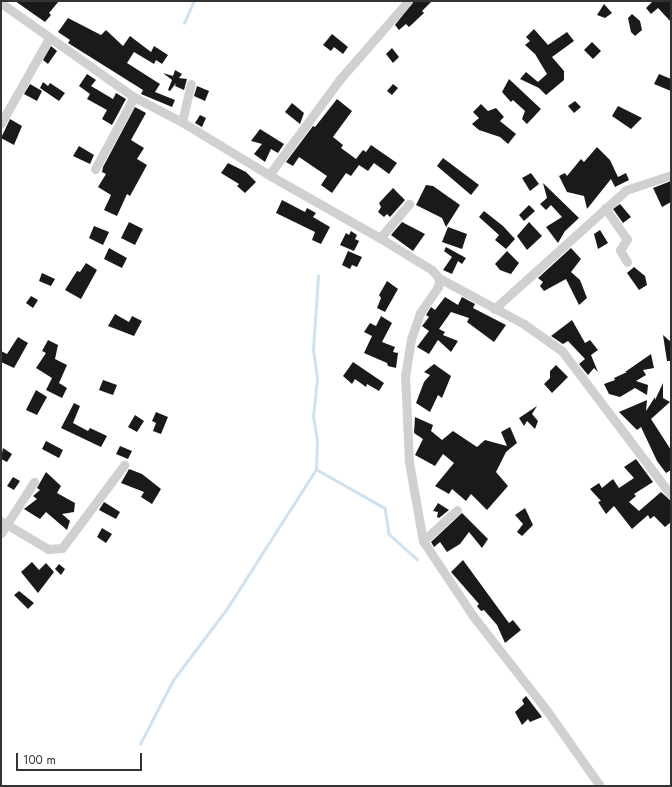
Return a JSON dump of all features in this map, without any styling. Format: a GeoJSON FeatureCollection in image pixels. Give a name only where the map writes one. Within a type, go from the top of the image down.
{"type":"FeatureCollection","features":[{"type":"Feature","properties":{"kind":"street"},"geometry":{"type":"LineString","coordinates":[[269,175],[340,79],[408,1]]}},
{"type":"Feature","properties":{"kind":"street"},"geometry":{"type":"LineString","coordinates":[[1,3],[134,96],[182,122],[269,175],[380,238],[432,270],[439,278],[524,324],[562,351],[671,495]]}},
{"type":"Feature","properties":{"kind":"street"},"geometry":{"type":"LineString","coordinates":[[1,123],[49,38]]}},
{"type":"Feature","properties":{"kind":"street"},"geometry":{"type":"LineString","coordinates":[[182,122],[191,84]]}},
{"type":"Feature","properties":{"kind":"street"},"geometry":{"type":"LineString","coordinates":[[95,169],[134,96]]}},
{"type":"Feature","properties":{"kind":"street"},"geometry":{"type":"LineString","coordinates":[[494,309],[626,190],[671,175]]}},
{"type":"Feature","properties":{"kind":"street"},"geometry":{"type":"LineString","coordinates":[[380,238],[409,204]]}},
{"type":"Feature","properties":{"kind":"street"},"geometry":{"type":"LineString","coordinates":[[605,208],[626,239],[620,250],[627,262]]}},
{"type":"Feature","properties":{"kind":"street"},"geometry":{"type":"LineString","coordinates":[[439,278],[438,288],[420,313],[410,339],[405,375],[409,462],[423,541],[473,616],[545,708],[600,786]]}},
{"type":"Feature","properties":{"kind":"street"},"geometry":{"type":"LineString","coordinates":[[34,482],[2,526],[48,549],[62,548],[124,466]]}},
{"type":"Feature","properties":{"kind":"street"},"geometry":{"type":"LineString","coordinates":[[423,541],[457,510]]}},
{"type":"Feature","properties":{"kind":"building"},"geometry":{"type":"Polygon","coordinates":[[[15,1],[59,1],[49,13],[51,15],[45,22],[15,1]]]}},
{"type":"Feature","properties":{"kind":"building"},"geometry":{"type":"Polygon","coordinates":[[[414,1],[432,1],[422,11],[424,13],[409,27],[406,24],[399,30],[395,25],[414,1]]]}},
{"type":"Feature","properties":{"kind":"building"},"geometry":{"type":"Polygon","coordinates":[[[653,1],[671,1],[671,22],[658,8],[651,14],[646,8],[653,1]]]}},
{"type":"Feature","properties":{"kind":"building"},"geometry":{"type":"Polygon","coordinates":[[[604,4],[612,13],[605,18],[597,15],[604,4]]]}},
{"type":"Feature","properties":{"kind":"building"},"geometry":{"type":"Polygon","coordinates":[[[632,14],[640,21],[642,30],[635,36],[631,32],[628,18],[632,14]]]}},
{"type":"Feature","properties":{"kind":"building"},"geometry":{"type":"Polygon","coordinates":[[[68,18],[101,35],[106,30],[123,46],[130,36],[151,52],[154,46],[168,55],[162,64],[156,60],[154,64],[134,52],[127,63],[160,84],[155,92],[175,100],[172,107],[141,94],[143,90],[68,43],[70,40],[58,32],[68,18]]]}},
{"type":"Feature","properties":{"kind":"building"},"geometry":{"type":"Polygon","coordinates":[[[534,29],[548,45],[567,32],[574,41],[552,57],[564,71],[564,80],[546,95],[539,88],[520,79],[526,72],[538,82],[547,74],[535,54],[525,45],[530,41],[526,37],[534,29]]]}},
{"type":"Feature","properties":{"kind":"building"},"geometry":{"type":"Polygon","coordinates":[[[332,34],[348,47],[343,54],[334,47],[331,51],[323,45],[332,34]]]}},
{"type":"Feature","properties":{"kind":"building"},"geometry":{"type":"Polygon","coordinates":[[[592,42],[601,51],[593,59],[584,50],[592,42]]]}},
{"type":"Feature","properties":{"kind":"building"},"geometry":{"type":"Polygon","coordinates":[[[51,46],[57,51],[48,64],[43,60],[51,46]]]}},
{"type":"Feature","properties":{"kind":"building"},"geometry":{"type":"Polygon","coordinates":[[[392,48],[399,57],[393,63],[386,54],[392,48]]]}},
{"type":"Feature","properties":{"kind":"building"},"geometry":{"type":"Polygon","coordinates":[[[175,70],[182,74],[179,78],[187,79],[184,90],[175,86],[176,83],[170,91],[168,90],[172,80],[163,73],[173,76],[175,70]]]}},
{"type":"Feature","properties":{"kind":"building"},"geometry":{"type":"Polygon","coordinates":[[[87,74],[96,80],[91,86],[113,99],[116,93],[126,99],[112,125],[102,119],[107,110],[87,99],[90,94],[79,86],[87,74]]]}},
{"type":"Feature","properties":{"kind":"building"},"geometry":{"type":"Polygon","coordinates":[[[659,74],[671,79],[671,91],[654,84],[659,74]]]}},
{"type":"Feature","properties":{"kind":"building"},"geometry":{"type":"Polygon","coordinates":[[[509,79],[541,109],[527,124],[522,119],[525,111],[513,100],[511,102],[502,92],[509,79]]]}},
{"type":"Feature","properties":{"kind":"building"},"geometry":{"type":"Polygon","coordinates":[[[43,82],[48,86],[50,83],[65,93],[59,101],[40,88],[43,82]]]}},
{"type":"Feature","properties":{"kind":"building"},"geometry":{"type":"Polygon","coordinates":[[[30,84],[42,91],[37,101],[24,94],[30,84]]]}},
{"type":"Feature","properties":{"kind":"building"},"geometry":{"type":"Polygon","coordinates":[[[393,84],[398,88],[392,95],[387,91],[393,84]]]}},
{"type":"Feature","properties":{"kind":"building"},"geometry":{"type":"Polygon","coordinates":[[[197,86],[209,91],[205,101],[194,96],[197,86]]]}},
{"type":"Feature","properties":{"kind":"building"},"geometry":{"type":"Polygon","coordinates":[[[337,99],[352,111],[333,137],[343,145],[341,148],[356,159],[363,150],[366,152],[371,145],[397,163],[389,174],[374,163],[368,171],[359,165],[351,176],[346,173],[332,193],[321,185],[327,176],[299,157],[293,166],[286,162],[313,126],[315,127],[337,99]]]}},
{"type":"Feature","properties":{"kind":"building"},"geometry":{"type":"Polygon","coordinates":[[[575,101],[581,107],[574,113],[568,106],[575,101]]]}},
{"type":"Feature","properties":{"kind":"building"},"geometry":{"type":"Polygon","coordinates":[[[292,103],[304,113],[300,124],[285,112],[292,103]]]}},
{"type":"Feature","properties":{"kind":"building"},"geometry":{"type":"Polygon","coordinates":[[[481,104],[488,111],[496,108],[504,117],[500,121],[516,134],[508,144],[500,137],[479,130],[472,124],[479,118],[473,112],[481,104]]]}},
{"type":"Feature","properties":{"kind":"building"},"geometry":{"type":"Polygon","coordinates":[[[618,106],[642,118],[631,129],[612,116],[618,106]]]}},
{"type":"Feature","properties":{"kind":"building"},"geometry":{"type":"Polygon","coordinates":[[[135,107],[146,113],[131,140],[144,148],[137,159],[147,165],[130,196],[127,194],[117,216],[104,210],[111,195],[98,187],[106,174],[102,172],[103,167],[135,107]]]}},
{"type":"Feature","properties":{"kind":"building"},"geometry":{"type":"Polygon","coordinates":[[[200,115],[206,118],[202,127],[195,123],[200,115]]]}},
{"type":"Feature","properties":{"kind":"building"},"geometry":{"type":"Polygon","coordinates":[[[10,119],[22,126],[14,145],[1,138],[10,119]]]}},
{"type":"Feature","properties":{"kind":"building"},"geometry":{"type":"Polygon","coordinates":[[[260,129],[284,144],[278,153],[271,149],[265,162],[254,154],[262,144],[251,141],[260,129]]]}},
{"type":"Feature","properties":{"kind":"building"},"geometry":{"type":"Polygon","coordinates":[[[79,146],[94,155],[90,164],[73,156],[79,146]]]}},
{"type":"Feature","properties":{"kind":"building"},"geometry":{"type":"Polygon","coordinates":[[[597,147],[610,160],[618,177],[626,173],[629,180],[615,187],[611,179],[587,209],[584,196],[567,192],[559,176],[565,173],[567,176],[581,159],[584,162],[597,147]]]}},
{"type":"Feature","properties":{"kind":"building"},"geometry":{"type":"Polygon","coordinates":[[[443,158],[479,185],[471,195],[437,166],[443,158]]]}},
{"type":"Feature","properties":{"kind":"building"},"geometry":{"type":"Polygon","coordinates":[[[228,163],[246,172],[256,182],[245,193],[237,186],[239,184],[221,173],[228,163]]]}},
{"type":"Feature","properties":{"kind":"building"},"geometry":{"type":"Polygon","coordinates":[[[531,173],[539,184],[530,191],[522,178],[531,173]]]}},
{"type":"Feature","properties":{"kind":"building"},"geometry":{"type":"Polygon","coordinates":[[[671,181],[671,202],[662,207],[653,188],[671,181]]]}},
{"type":"Feature","properties":{"kind":"building"},"geometry":{"type":"Polygon","coordinates":[[[543,183],[579,218],[565,231],[558,243],[546,227],[562,217],[551,205],[546,210],[540,204],[547,198],[543,183]]]}},
{"type":"Feature","properties":{"kind":"building"},"geometry":{"type":"Polygon","coordinates":[[[426,185],[433,186],[460,205],[446,227],[442,218],[416,205],[426,185]]]}},
{"type":"Feature","properties":{"kind":"building"},"geometry":{"type":"Polygon","coordinates":[[[393,188],[405,200],[390,217],[387,214],[384,217],[378,212],[381,207],[379,203],[393,188]]]}},
{"type":"Feature","properties":{"kind":"building"},"geometry":{"type":"Polygon","coordinates":[[[282,200],[305,212],[307,208],[316,213],[313,217],[330,227],[321,244],[312,240],[315,232],[276,213],[282,200]]]}},
{"type":"Feature","properties":{"kind":"building"},"geometry":{"type":"Polygon","coordinates":[[[620,204],[631,217],[623,223],[613,209],[620,204]]]}},
{"type":"Feature","properties":{"kind":"building"},"geometry":{"type":"Polygon","coordinates":[[[529,205],[535,211],[524,221],[519,215],[529,205]]]}},
{"type":"Feature","properties":{"kind":"building"},"geometry":{"type":"Polygon","coordinates":[[[484,211],[503,226],[515,239],[506,249],[495,240],[499,235],[479,217],[484,211]]]}},
{"type":"Feature","properties":{"kind":"building"},"geometry":{"type":"Polygon","coordinates":[[[129,222],[143,229],[135,245],[121,238],[129,222]]]}},
{"type":"Feature","properties":{"kind":"building"},"geometry":{"type":"Polygon","coordinates":[[[402,222],[425,234],[413,251],[391,235],[402,222]]]}},
{"type":"Feature","properties":{"kind":"building"},"geometry":{"type":"Polygon","coordinates":[[[529,222],[542,236],[527,250],[517,236],[529,222]]]}},
{"type":"Feature","properties":{"kind":"building"},"geometry":{"type":"Polygon","coordinates":[[[94,226],[109,232],[103,245],[89,238],[94,226]]]}},
{"type":"Feature","properties":{"kind":"building"},"geometry":{"type":"Polygon","coordinates":[[[448,227],[467,234],[462,249],[442,242],[448,227]]]}},
{"type":"Feature","properties":{"kind":"building"},"geometry":{"type":"Polygon","coordinates":[[[600,230],[608,243],[598,249],[594,234],[600,230]]]}},
{"type":"Feature","properties":{"kind":"building"},"geometry":{"type":"Polygon","coordinates":[[[351,231],[357,235],[355,239],[359,241],[354,251],[340,245],[346,233],[349,235],[351,231]]]}},
{"type":"Feature","properties":{"kind":"building"},"geometry":{"type":"Polygon","coordinates":[[[446,247],[466,258],[462,264],[458,261],[452,274],[443,270],[452,257],[444,251],[446,247]]]}},
{"type":"Feature","properties":{"kind":"building"},"geometry":{"type":"Polygon","coordinates":[[[109,248],[127,258],[122,268],[104,259],[109,248]]]}},
{"type":"Feature","properties":{"kind":"building"},"geometry":{"type":"Polygon","coordinates":[[[571,248],[581,259],[571,272],[580,280],[587,298],[579,305],[566,279],[544,291],[540,286],[543,282],[538,278],[571,248]]]}},
{"type":"Feature","properties":{"kind":"building"},"geometry":{"type":"Polygon","coordinates":[[[348,251],[362,257],[357,267],[352,265],[350,269],[342,265],[348,251]]]}},
{"type":"Feature","properties":{"kind":"building"},"geometry":{"type":"Polygon","coordinates":[[[507,251],[519,263],[511,274],[500,270],[495,264],[507,251]]]}},
{"type":"Feature","properties":{"kind":"building"},"geometry":{"type":"Polygon","coordinates":[[[86,263],[97,270],[81,299],[65,290],[77,271],[80,272],[86,263]]]}},
{"type":"Feature","properties":{"kind":"building"},"geometry":{"type":"Polygon","coordinates":[[[634,267],[645,276],[647,285],[639,290],[627,273],[634,267]]]}},
{"type":"Feature","properties":{"kind":"building"},"geometry":{"type":"Polygon","coordinates":[[[42,273],[55,279],[51,286],[39,281],[42,273]]]}},
{"type":"Feature","properties":{"kind":"building"},"geometry":{"type":"Polygon","coordinates":[[[387,281],[398,289],[385,312],[377,308],[381,298],[379,295],[387,281]]]}},
{"type":"Feature","properties":{"kind":"building"},"geometry":{"type":"Polygon","coordinates":[[[31,296],[38,300],[33,308],[26,303],[31,296]]]}},
{"type":"Feature","properties":{"kind":"building"},"geometry":{"type":"Polygon","coordinates":[[[445,297],[458,305],[462,297],[475,304],[473,308],[506,325],[494,342],[467,322],[469,318],[451,312],[439,329],[445,332],[443,335],[458,341],[451,352],[438,340],[429,354],[417,347],[429,331],[422,326],[429,317],[426,315],[431,307],[435,310],[445,297]]]}},
{"type":"Feature","properties":{"kind":"building"},"geometry":{"type":"Polygon","coordinates":[[[115,314],[129,322],[132,316],[142,321],[134,336],[108,326],[115,314]]]}},
{"type":"Feature","properties":{"kind":"building"},"geometry":{"type":"Polygon","coordinates":[[[381,316],[392,323],[382,342],[395,347],[393,352],[398,353],[396,368],[388,366],[387,363],[364,353],[372,336],[364,332],[370,323],[376,326],[381,316]]]}},
{"type":"Feature","properties":{"kind":"building"},"geometry":{"type":"Polygon","coordinates":[[[572,320],[585,343],[590,340],[598,350],[591,355],[598,372],[594,368],[588,375],[579,364],[585,359],[568,341],[563,344],[551,336],[572,320]]]}},
{"type":"Feature","properties":{"kind":"building"},"geometry":{"type":"Polygon","coordinates":[[[663,335],[671,342],[671,361],[667,361],[663,335]]]}},
{"type":"Feature","properties":{"kind":"building"},"geometry":{"type":"Polygon","coordinates":[[[18,337],[28,343],[14,368],[1,362],[1,351],[7,354],[18,337]]]}},
{"type":"Feature","properties":{"kind":"building"},"geometry":{"type":"Polygon","coordinates":[[[48,340],[58,345],[55,359],[67,365],[59,383],[67,388],[62,398],[46,390],[52,378],[36,368],[46,353],[42,351],[48,340]]]}},
{"type":"Feature","properties":{"kind":"building"},"geometry":{"type":"Polygon","coordinates":[[[651,354],[654,368],[643,370],[646,375],[636,381],[648,385],[647,395],[635,388],[620,397],[609,394],[604,384],[615,380],[614,378],[627,372],[625,372],[651,354]]]}},
{"type":"Feature","properties":{"kind":"building"},"geometry":{"type":"Polygon","coordinates":[[[353,362],[384,383],[379,391],[367,384],[366,387],[355,379],[352,384],[343,376],[353,362]]]}},
{"type":"Feature","properties":{"kind":"building"},"geometry":{"type":"Polygon","coordinates":[[[434,364],[451,376],[442,398],[438,395],[430,412],[416,403],[424,382],[430,375],[424,372],[434,364]]]}},
{"type":"Feature","properties":{"kind":"building"},"geometry":{"type":"Polygon","coordinates":[[[556,365],[568,377],[552,393],[544,384],[550,378],[550,371],[556,365]]]}},
{"type":"Feature","properties":{"kind":"building"},"geometry":{"type":"Polygon","coordinates":[[[103,380],[117,385],[113,395],[99,390],[103,380]]]}},
{"type":"Feature","properties":{"kind":"building"},"geometry":{"type":"Polygon","coordinates":[[[663,383],[663,398],[670,402],[651,419],[671,450],[671,470],[666,473],[657,461],[641,427],[637,430],[619,412],[647,400],[646,411],[655,397],[655,400],[663,383]]]}},
{"type":"Feature","properties":{"kind":"building"},"geometry":{"type":"Polygon","coordinates":[[[36,390],[47,397],[37,415],[26,410],[36,390]]]}},
{"type":"Feature","properties":{"kind":"building"},"geometry":{"type":"Polygon","coordinates":[[[74,403],[80,406],[73,423],[88,431],[90,428],[107,436],[101,447],[61,428],[74,403]]]}},
{"type":"Feature","properties":{"kind":"building"},"geometry":{"type":"Polygon","coordinates":[[[537,406],[532,414],[538,421],[535,429],[527,421],[524,426],[519,418],[537,406]]]}},
{"type":"Feature","properties":{"kind":"building"},"geometry":{"type":"Polygon","coordinates":[[[156,412],[168,417],[161,434],[153,431],[156,423],[152,421],[156,412]]]}},
{"type":"Feature","properties":{"kind":"building"},"geometry":{"type":"Polygon","coordinates":[[[135,415],[144,421],[137,432],[128,427],[135,415]]]}},
{"type":"Feature","properties":{"kind":"building"},"geometry":{"type":"Polygon","coordinates":[[[415,417],[433,425],[431,431],[442,440],[453,431],[477,447],[485,440],[507,446],[501,432],[510,427],[517,443],[506,452],[496,472],[508,486],[487,510],[471,494],[466,501],[452,489],[449,494],[435,486],[454,463],[443,454],[435,466],[415,455],[423,439],[414,433],[415,417]]]}},
{"type":"Feature","properties":{"kind":"building"},"geometry":{"type":"Polygon","coordinates":[[[46,441],[63,450],[59,458],[42,449],[46,441]]]}},
{"type":"Feature","properties":{"kind":"building"},"geometry":{"type":"Polygon","coordinates":[[[120,446],[132,451],[128,459],[116,454],[120,446]]]}},
{"type":"Feature","properties":{"kind":"building"},"geometry":{"type":"Polygon","coordinates":[[[3,448],[12,454],[7,462],[1,459],[3,448]]]}},
{"type":"Feature","properties":{"kind":"building"},"geometry":{"type":"Polygon","coordinates":[[[636,459],[653,482],[634,494],[636,496],[629,502],[639,511],[661,492],[671,501],[671,522],[665,527],[654,516],[650,519],[648,515],[632,529],[614,506],[606,514],[598,502],[601,501],[590,489],[599,483],[602,488],[613,479],[619,488],[634,478],[624,467],[636,459]]]}},
{"type":"Feature","properties":{"kind":"building"},"geometry":{"type":"Polygon","coordinates":[[[129,469],[142,474],[161,489],[152,504],[141,497],[144,492],[121,483],[129,469]]]}},
{"type":"Feature","properties":{"kind":"building"},"geometry":{"type":"Polygon","coordinates":[[[46,472],[61,486],[57,493],[75,503],[74,512],[62,514],[70,521],[67,530],[46,512],[40,519],[24,509],[37,499],[33,496],[40,490],[37,488],[46,472]]]}},
{"type":"Feature","properties":{"kind":"building"},"geometry":{"type":"Polygon","coordinates":[[[13,477],[20,481],[14,490],[7,486],[13,477]]]}},
{"type":"Feature","properties":{"kind":"building"},"geometry":{"type":"Polygon","coordinates":[[[104,502],[120,512],[116,519],[99,510],[104,502]]]}},
{"type":"Feature","properties":{"kind":"building"},"geometry":{"type":"Polygon","coordinates":[[[438,503],[449,510],[439,518],[437,517],[438,512],[433,511],[438,503]]]}},
{"type":"Feature","properties":{"kind":"building"},"geometry":{"type":"Polygon","coordinates":[[[525,508],[533,525],[522,536],[517,532],[523,524],[515,515],[525,508]]]}},
{"type":"Feature","properties":{"kind":"building"},"geometry":{"type":"Polygon","coordinates":[[[462,513],[488,539],[482,548],[469,532],[460,544],[447,552],[440,542],[434,547],[431,542],[462,513]]]}},
{"type":"Feature","properties":{"kind":"building"},"geometry":{"type":"Polygon","coordinates":[[[102,528],[112,534],[106,543],[97,537],[102,528]]]}},
{"type":"Feature","properties":{"kind":"building"},"geometry":{"type":"Polygon","coordinates":[[[463,560],[509,623],[513,620],[521,630],[505,643],[497,625],[484,610],[481,611],[477,606],[479,604],[451,572],[463,560]]]}},
{"type":"Feature","properties":{"kind":"building"},"geometry":{"type":"Polygon","coordinates":[[[32,562],[39,570],[46,563],[54,572],[38,593],[21,572],[32,562]]]}},
{"type":"Feature","properties":{"kind":"building"},"geometry":{"type":"Polygon","coordinates":[[[59,564],[65,569],[61,575],[55,569],[59,564]]]}},
{"type":"Feature","properties":{"kind":"building"},"geometry":{"type":"Polygon","coordinates":[[[19,591],[34,603],[28,609],[14,595],[19,591]]]}},
{"type":"Feature","properties":{"kind":"building"},"geometry":{"type":"Polygon","coordinates":[[[526,696],[542,717],[530,722],[528,719],[522,725],[515,712],[524,704],[522,700],[526,696]]]}},
{"type":"Feature","properties":{"kind":"waterway"},"geometry":{"type":"LineString","coordinates":[[184,23],[194,1]]}},
{"type":"Feature","properties":{"kind":"waterway"},"geometry":{"type":"LineString","coordinates":[[140,744],[173,680],[226,610],[316,469],[317,441],[313,417],[317,378],[313,350],[318,276]]}},
{"type":"Feature","properties":{"kind":"waterway"},"geometry":{"type":"LineString","coordinates":[[316,469],[385,508],[389,534],[417,559]]}}]}
